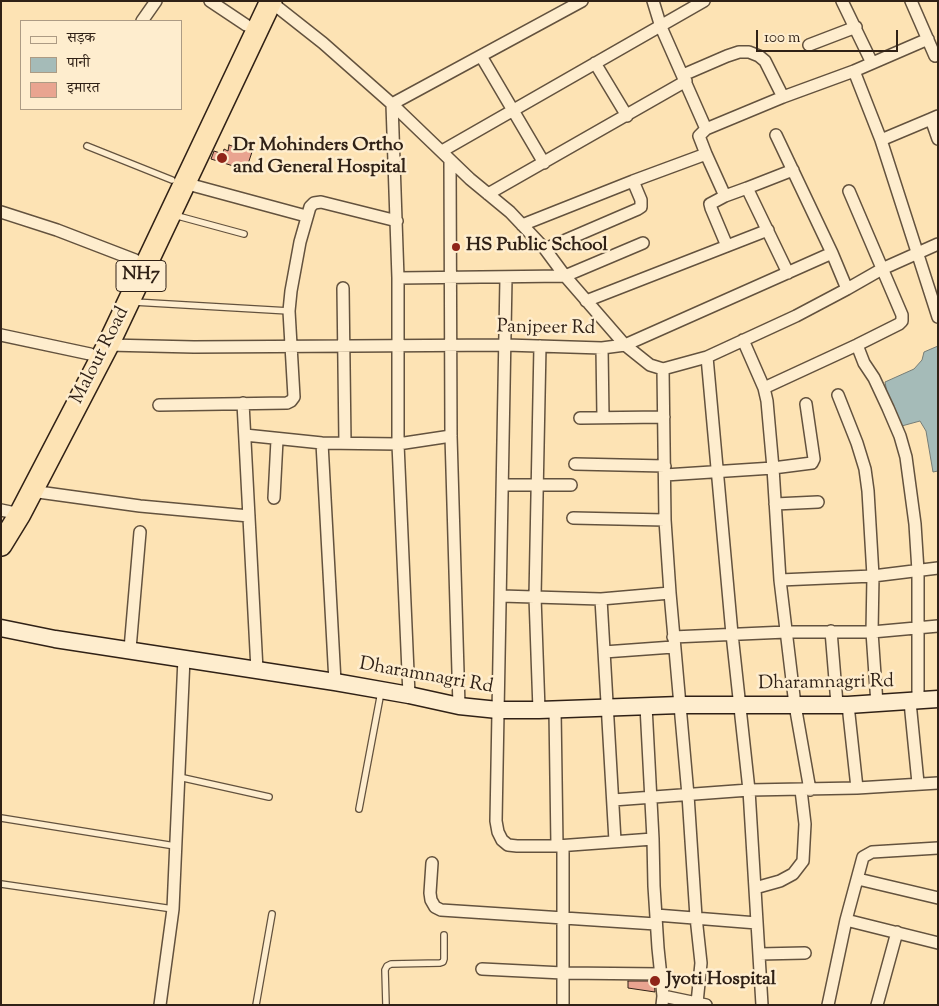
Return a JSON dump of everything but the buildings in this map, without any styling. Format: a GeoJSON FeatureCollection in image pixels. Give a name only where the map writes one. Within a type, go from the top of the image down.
{"type":"FeatureCollection","features":[{"type":"Feature","properties":{"kind":"highway","name":"Malout Road"},"geometry":{"type":"LineString","coordinates":[[1,545],[8,515],[99,350],[129,301],[170,214],[178,182],[258,1]]}},
{"type":"Feature","properties":{"kind":"highway","name":"Malout Road"},"geometry":{"type":"LineString","coordinates":[[8,515],[32,492],[99,350],[135,260],[178,182],[271,1]]}},
{"type":"Feature","properties":{"kind":"street"},"geometry":{"type":"LineString","coordinates":[[143,20],[156,1]]}},
{"type":"Feature","properties":{"kind":"street"},"geometry":{"type":"LineString","coordinates":[[210,1],[246,25]]}},
{"type":"Feature","properties":{"kind":"street"},"geometry":{"type":"LineString","coordinates":[[271,1],[323,43],[510,212],[545,249],[565,276],[625,345],[650,365],[663,369],[706,358],[796,316],[847,290],[882,269],[938,244]]}},
{"type":"Feature","properties":{"kind":"street"},"geometry":{"type":"LineString","coordinates":[[392,104],[582,1]]}},
{"type":"Feature","properties":{"kind":"street"},"geometry":{"type":"LineString","coordinates":[[653,1],[661,27],[706,129]]}},
{"type":"Feature","properties":{"kind":"street"},"geometry":{"type":"LineString","coordinates":[[446,155],[513,110],[704,1]]}},
{"type":"Feature","properties":{"kind":"street"},"geometry":{"type":"LineString","coordinates":[[842,1],[872,63]]}},
{"type":"Feature","properties":{"kind":"street"},"geometry":{"type":"LineString","coordinates":[[910,1],[934,56]]}},
{"type":"Feature","properties":{"kind":"street"},"geometry":{"type":"LineString","coordinates":[[809,45],[856,27]]}},
{"type":"Feature","properties":{"kind":"street"},"geometry":{"type":"LineString","coordinates":[[725,196],[699,136],[706,129],[783,96],[872,63],[928,39]]}},
{"type":"Feature","properties":{"kind":"street"},"geometry":{"type":"LineString","coordinates":[[488,194],[627,116],[685,78],[727,56],[739,52],[749,52],[765,60],[783,96]]}},
{"type":"Feature","properties":{"kind":"street"},"geometry":{"type":"LineString","coordinates":[[481,56],[544,163]]}},
{"type":"Feature","properties":{"kind":"street"},"geometry":{"type":"LineString","coordinates":[[595,63],[627,116]]}},
{"type":"Feature","properties":{"kind":"street"},"geometry":{"type":"LineString","coordinates":[[854,70],[881,140],[916,254],[938,317]]}},
{"type":"Feature","properties":{"kind":"street"},"geometry":{"type":"LineString","coordinates":[[392,104],[397,221],[398,444],[409,695]]}},
{"type":"Feature","properties":{"kind":"street"},"geometry":{"type":"LineString","coordinates":[[881,140],[934,118],[938,139]]}},
{"type":"Feature","properties":{"kind":"street"},"geometry":{"type":"LineString","coordinates":[[776,135],[832,253],[847,290]]}},
{"type":"Feature","properties":{"kind":"street"},"geometry":{"type":"LineString","coordinates":[[522,225],[706,154]]}},
{"type":"Feature","properties":{"kind":"street"},"geometry":{"type":"LineString","coordinates":[[446,155],[450,278],[451,436],[459,706]]}},
{"type":"Feature","properties":{"kind":"street"},"geometry":{"type":"LineString","coordinates":[[727,246],[710,204],[725,196],[793,170]]}},
{"type":"Feature","properties":{"kind":"street"},"geometry":{"type":"LineString","coordinates":[[545,249],[641,207],[633,181]]}},
{"type":"Feature","properties":{"kind":"street"},"geometry":{"type":"LineString","coordinates":[[178,182],[306,216]]}},
{"type":"Feature","properties":{"kind":"street"},"geometry":{"type":"LineString","coordinates":[[747,188],[788,273]]}},
{"type":"Feature","properties":{"kind":"street"},"geometry":{"type":"LineString","coordinates":[[764,388],[857,345],[898,324],[902,320],[902,315],[849,191]]}},
{"type":"Feature","properties":{"kind":"street"},"geometry":{"type":"LineString","coordinates":[[160,405],[287,403],[291,401],[294,397],[289,311],[295,266],[306,216],[310,207],[314,203],[321,202],[397,221]]}},
{"type":"Feature","properties":{"kind":"street"},"geometry":{"type":"LineString","coordinates":[[1,212],[57,230],[135,260]]}},
{"type":"Feature","properties":{"kind":"street"},"geometry":{"type":"LineString","coordinates":[[586,301],[768,230]]}},
{"type":"Feature","properties":{"kind":"street"},"geometry":{"type":"LineString","coordinates":[[398,278],[565,276],[643,243]]}},
{"type":"Feature","properties":{"kind":"street","name":"Panjpeer Rd"},"geometry":{"type":"LineString","coordinates":[[1,335],[99,350],[194,347],[506,345],[602,348],[625,345],[832,253]]}},
{"type":"Feature","properties":{"kind":"street"},"geometry":{"type":"LineString","coordinates":[[506,278],[496,821],[498,832],[502,840],[508,845],[560,846],[653,839]]}},
{"type":"Feature","properties":{"kind":"street"},"geometry":{"type":"LineString","coordinates":[[343,288],[345,443]]}},
{"type":"Feature","properties":{"kind":"street"},"geometry":{"type":"LineString","coordinates":[[743,340],[764,388],[767,401],[780,580],[806,790],[803,861],[793,874],[780,881],[755,888]]}},
{"type":"Feature","properties":{"kind":"street"},"geometry":{"type":"LineString","coordinates":[[857,345],[900,436],[904,450],[914,516],[918,571],[914,702],[918,783]]}},
{"type":"Feature","properties":{"kind":"street"},"geometry":{"type":"LineString","coordinates":[[540,346],[535,598],[560,846],[563,919],[563,1005]]}},
{"type":"Feature","properties":{"kind":"street"},"geometry":{"type":"LineString","coordinates":[[602,348],[603,417]]}},
{"type":"Feature","properties":{"kind":"street"},"geometry":{"type":"LineString","coordinates":[[706,358],[749,790],[762,1005]]}},
{"type":"Feature","properties":{"kind":"street"},"geometry":{"type":"LineString","coordinates":[[646,706],[656,920],[662,1000],[701,1004],[701,963],[696,918],[688,795],[673,642],[665,520],[663,369]]}},
{"type":"Feature","properties":{"kind":"street"},"geometry":{"type":"LineString","coordinates":[[838,395],[865,469],[873,576],[872,632],[877,704]]}},
{"type":"Feature","properties":{"kind":"street"},"geometry":{"type":"LineString","coordinates":[[243,404],[257,670]]}},
{"type":"Feature","properties":{"kind":"street"},"geometry":{"type":"LineString","coordinates":[[575,464],[718,473],[812,463],[814,459],[806,404]]}},
{"type":"Feature","properties":{"kind":"street"},"geometry":{"type":"LineString","coordinates":[[580,418],[664,417]]}},
{"type":"Feature","properties":{"kind":"street"},"geometry":{"type":"LineString","coordinates":[[245,435],[277,440],[322,443],[398,444],[451,436]]}},
{"type":"Feature","properties":{"kind":"street"},"geometry":{"type":"LineString","coordinates":[[274,498],[277,440]]}},
{"type":"Feature","properties":{"kind":"street"},"geometry":{"type":"LineString","coordinates":[[322,443],[335,682]]}},
{"type":"Feature","properties":{"kind":"street"},"geometry":{"type":"LineString","coordinates":[[503,486],[571,485]]}},
{"type":"Feature","properties":{"kind":"street"},"geometry":{"type":"LineString","coordinates":[[32,492],[140,506],[249,516]]}},
{"type":"Feature","properties":{"kind":"street"},"geometry":{"type":"LineString","coordinates":[[775,504],[818,502]]}},
{"type":"Feature","properties":{"kind":"street"},"geometry":{"type":"LineString","coordinates":[[573,518],[665,520]]}},
{"type":"Feature","properties":{"kind":"street"},"geometry":{"type":"LineString","coordinates":[[130,649],[140,532]]}},
{"type":"Feature","properties":{"kind":"street"},"geometry":{"type":"LineString","coordinates":[[780,580],[873,576],[938,568]]}},
{"type":"Feature","properties":{"kind":"street"},"geometry":{"type":"LineString","coordinates":[[501,596],[601,599],[670,593]]}},
{"type":"Feature","properties":{"kind":"street"},"geometry":{"type":"LineString","coordinates":[[601,599],[615,841]]}},
{"type":"Feature","properties":{"kind":"street"},"geometry":{"type":"LineString","coordinates":[[604,652],[732,634],[872,632],[938,626]]}},
{"type":"Feature","properties":{"kind":"street","name":"Dharamnagri Rd"},"geometry":{"type":"LineString","coordinates":[[1,628],[335,682],[459,706],[498,710],[680,705],[843,705],[938,700]]}},
{"type":"Feature","properties":{"kind":"street"},"geometry":{"type":"LineString","coordinates":[[832,632],[857,788]]}},
{"type":"Feature","properties":{"kind":"street"},"geometry":{"type":"LineString","coordinates":[[160,1005],[173,909],[184,658]]}},
{"type":"Feature","properties":{"kind":"street"},"geometry":{"type":"LineString","coordinates":[[613,800],[749,790],[806,790],[938,783]]}},
{"type":"Feature","properties":{"kind":"street"},"geometry":{"type":"LineString","coordinates":[[828,1005],[862,857],[872,852],[938,848]]}},
{"type":"Feature","properties":{"kind":"street"},"geometry":{"type":"LineString","coordinates":[[432,863],[431,900],[435,907],[441,910],[563,919],[656,920],[696,918],[757,923]]}},
{"type":"Feature","properties":{"kind":"street"},"geometry":{"type":"LineString","coordinates":[[858,879],[938,898]]}},
{"type":"Feature","properties":{"kind":"street"},"geometry":{"type":"LineString","coordinates":[[846,920],[938,943]]}},
{"type":"Feature","properties":{"kind":"street"},"geometry":{"type":"LineString","coordinates":[[877,1005],[897,932]]}},
{"type":"Feature","properties":{"kind":"street"},"geometry":{"type":"LineString","coordinates":[[759,954],[805,953]]}},
{"type":"Feature","properties":{"kind":"street"},"geometry":{"type":"LineString","coordinates":[[482,969],[563,973],[661,974]]}},
{"type":"Feature","properties":{"kind":"lane"},"geometry":{"type":"LineString","coordinates":[[87,146],[178,182]]}},
{"type":"Feature","properties":{"kind":"lane"},"geometry":{"type":"LineString","coordinates":[[170,214],[244,234]]}},
{"type":"Feature","properties":{"kind":"lane"},"geometry":{"type":"LineString","coordinates":[[129,301],[289,311]]}},
{"type":"Feature","properties":{"kind":"lane"},"geometry":{"type":"LineString","coordinates":[[359,809],[381,690]]}},
{"type":"Feature","properties":{"kind":"lane"},"geometry":{"type":"LineString","coordinates":[[179,777],[269,797]]}},
{"type":"Feature","properties":{"kind":"lane"},"geometry":{"type":"LineString","coordinates":[[1,818],[175,846]]}},
{"type":"Feature","properties":{"kind":"lane"},"geometry":{"type":"LineString","coordinates":[[1,884],[173,909]]}},
{"type":"Feature","properties":{"kind":"lane"},"geometry":{"type":"LineString","coordinates":[[256,1005],[272,914]]}},
{"type":"Feature","properties":{"kind":"lane"},"geometry":{"type":"LineString","coordinates":[[386,1005],[385,970],[387,966],[391,964],[443,962],[444,935]]}},
{"type":"Feature","properties":{"kind":"water"},"geometry":{"type":"Polygon","coordinates":[[[938,346],[938,471],[933,472],[926,431],[920,421],[898,427],[890,409],[885,382],[914,369],[922,360],[924,352],[938,346]]]}},
{"type":"Feature","properties":{"kind":"place","name":"Dr Mohinders Ortho and General Hospital"},"geometry":{"type":"Point","coordinates":[222,158]}},
{"type":"Feature","properties":{"kind":"place","name":"HS Public School"},"geometry":{"type":"Point","coordinates":[456,247]}},
{"type":"Feature","properties":{"kind":"place","name":"Jyoti Hospital"},"geometry":{"type":"Point","coordinates":[655,981]}}]}
